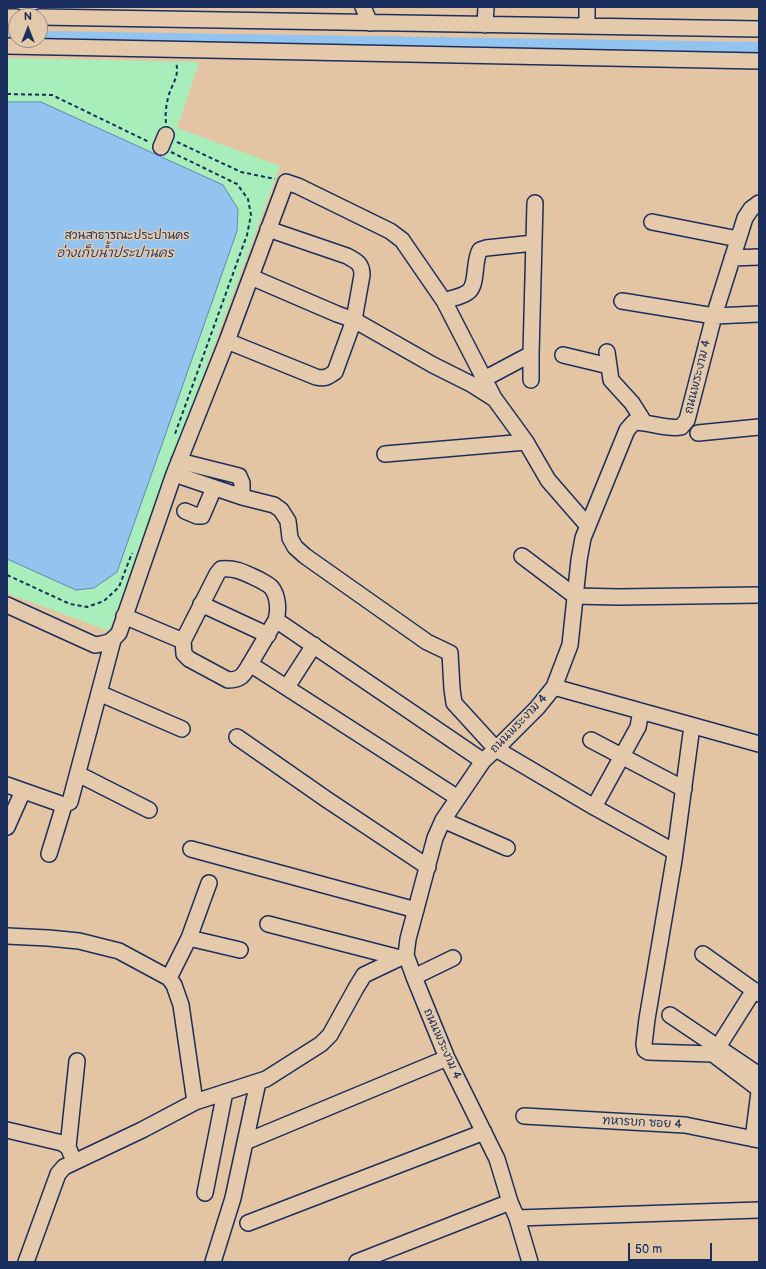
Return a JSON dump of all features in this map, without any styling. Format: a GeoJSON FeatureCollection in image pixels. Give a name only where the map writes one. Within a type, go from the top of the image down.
{"type":"FeatureCollection","features":[{"type":"Feature","properties":{"kind":"street"},"geometry":{"type":"LineString","coordinates":[[363,7],[370,23]]}},
{"type":"Feature","properties":{"kind":"street"},"geometry":{"type":"LineString","coordinates":[[485,24],[486,7]]}},
{"type":"Feature","properties":{"kind":"street"},"geometry":{"type":"LineString","coordinates":[[587,7],[588,26]]}},
{"type":"Feature","properties":{"kind":"street"},"geometry":{"type":"LineString","coordinates":[[48,14],[271,14],[370,23],[759,29]]}},
{"type":"Feature","properties":{"kind":"street"},"geometry":{"type":"LineString","coordinates":[[7,46],[759,61]]}},
{"type":"Feature","properties":{"kind":"street"},"geometry":{"type":"LineString","coordinates":[[7,605],[95,645],[109,643],[119,632],[177,468],[227,341],[286,182],[298,186],[390,231],[402,240],[444,301],[494,398],[526,442],[548,480],[588,526]]}},
{"type":"Feature","properties":{"kind":"street","name":"ถนนพระงาม 4"},"geometry":{"type":"LineString","coordinates":[[530,1262],[497,1159],[447,1058],[414,977],[403,956],[435,838],[443,820],[483,761],[537,708],[554,687],[570,645],[579,560],[583,538],[627,430],[634,422],[644,422],[676,428],[681,427],[687,420],[714,316],[738,239],[745,218],[751,209],[759,202]]}},
{"type":"Feature","properties":{"kind":"street"},"geometry":{"type":"LineString","coordinates":[[531,380],[535,203]]}},
{"type":"Feature","properties":{"kind":"street"},"geometry":{"type":"LineString","coordinates":[[652,222],[738,239]]}},
{"type":"Feature","properties":{"kind":"street"},"geometry":{"type":"LineString","coordinates":[[227,341],[324,379],[335,372],[354,320],[362,268],[357,261],[347,256],[268,229]]}},
{"type":"Feature","properties":{"kind":"street"},"geometry":{"type":"LineString","coordinates":[[444,301],[468,292],[472,288],[477,255],[480,250],[486,248],[534,243]]}},
{"type":"Feature","properties":{"kind":"street"},"geometry":{"type":"LineString","coordinates":[[732,258],[759,257]]}},
{"type":"Feature","properties":{"kind":"street"},"geometry":{"type":"LineString","coordinates":[[251,277],[354,320],[494,398]]}},
{"type":"Feature","properties":{"kind":"street"},"geometry":{"type":"LineString","coordinates":[[622,301],[714,316],[759,314]]}},
{"type":"Feature","properties":{"kind":"street"},"geometry":{"type":"LineString","coordinates":[[484,379],[531,354]]}},
{"type":"Feature","properties":{"kind":"street"},"geometry":{"type":"LineString","coordinates":[[563,355],[608,359],[611,380],[632,403],[644,422]]}},
{"type":"Feature","properties":{"kind":"street"},"geometry":{"type":"LineString","coordinates":[[698,433],[759,427]]}},
{"type":"Feature","properties":{"kind":"street"},"geometry":{"type":"LineString","coordinates":[[386,454],[526,442]]}},
{"type":"Feature","properties":{"kind":"street"},"geometry":{"type":"LineString","coordinates":[[177,468],[214,488],[274,505],[281,510],[288,521],[290,538],[295,547],[305,556],[427,642],[450,653],[454,703],[496,749],[594,807],[675,852]]}},
{"type":"Feature","properties":{"kind":"street"},"geometry":{"type":"LineString","coordinates":[[177,468],[239,476],[242,483],[242,497]]}},
{"type":"Feature","properties":{"kind":"street"},"geometry":{"type":"LineString","coordinates":[[185,510],[197,516],[202,516],[214,488]]}},
{"type":"Feature","properties":{"kind":"street"},"geometry":{"type":"LineString","coordinates":[[522,556],[575,596],[619,597],[759,595]]}},
{"type":"Feature","properties":{"kind":"street"},"geometry":{"type":"LineString","coordinates":[[221,569],[234,569],[242,571],[270,586],[275,594],[278,607],[276,620],[242,676],[235,680],[228,680],[189,659],[184,654],[183,641],[201,604],[221,569]]}},
{"type":"Feature","properties":{"kind":"street"},"geometry":{"type":"LineString","coordinates":[[201,604],[268,635]]}},
{"type":"Feature","properties":{"kind":"street"},"geometry":{"type":"LineString","coordinates":[[124,616],[183,641]]}},
{"type":"Feature","properties":{"kind":"street"},"geometry":{"type":"LineString","coordinates":[[276,620],[483,761]]}},
{"type":"Feature","properties":{"kind":"street"},"geometry":{"type":"LineString","coordinates":[[48,854],[64,805],[70,802],[113,640]]}},
{"type":"Feature","properties":{"kind":"street"},"geometry":{"type":"LineString","coordinates":[[287,687],[314,645]]}},
{"type":"Feature","properties":{"kind":"street"},"geometry":{"type":"LineString","coordinates":[[250,664],[458,798]]}},
{"type":"Feature","properties":{"kind":"street"},"geometry":{"type":"LineString","coordinates":[[554,687],[759,744]]}},
{"type":"Feature","properties":{"kind":"street"},"geometry":{"type":"LineString","coordinates":[[99,692],[182,729]]}},
{"type":"Feature","properties":{"kind":"street"},"geometry":{"type":"LineString","coordinates":[[594,807],[638,727],[641,711]]}},
{"type":"Feature","properties":{"kind":"street"},"geometry":{"type":"LineString","coordinates":[[692,726],[675,852],[644,1044],[645,1050],[648,1052],[713,1054],[759,1090],[756,1139]]}},
{"type":"Feature","properties":{"kind":"street"},"geometry":{"type":"LineString","coordinates":[[237,737],[428,867]]}},
{"type":"Feature","properties":{"kind":"street"},"geometry":{"type":"LineString","coordinates":[[591,740],[684,789]]}},
{"type":"Feature","properties":{"kind":"street"},"geometry":{"type":"LineString","coordinates":[[78,774],[149,810]]}},
{"type":"Feature","properties":{"kind":"street"},"geometry":{"type":"LineString","coordinates":[[7,785],[64,805]]}},
{"type":"Feature","properties":{"kind":"street"},"geometry":{"type":"LineString","coordinates":[[7,827],[23,791]]}},
{"type":"Feature","properties":{"kind":"street"},"geometry":{"type":"LineString","coordinates":[[443,820],[506,848]]}},
{"type":"Feature","properties":{"kind":"street"},"geometry":{"type":"LineString","coordinates":[[191,849],[416,910]]}},
{"type":"Feature","properties":{"kind":"street"},"geometry":{"type":"LineString","coordinates":[[169,978],[189,938],[209,883]]}},
{"type":"Feature","properties":{"kind":"street"},"geometry":{"type":"LineString","coordinates":[[268,924],[403,956]]}},
{"type":"Feature","properties":{"kind":"street"},"geometry":{"type":"LineString","coordinates":[[7,936],[79,941],[120,951],[169,978],[174,985],[181,1005],[195,1102]]}},
{"type":"Feature","properties":{"kind":"street"},"geometry":{"type":"LineString","coordinates":[[189,938],[240,950]]}},
{"type":"Feature","properties":{"kind":"street"},"geometry":{"type":"LineString","coordinates":[[703,954],[756,992],[718,1047]]}},
{"type":"Feature","properties":{"kind":"street"},"geometry":{"type":"LineString","coordinates":[[26,1262],[58,1174],[64,1167],[142,1130],[195,1102],[266,1079],[321,1044],[330,1035],[364,975],[403,956]]}},
{"type":"Feature","properties":{"kind":"street"},"geometry":{"type":"LineString","coordinates":[[414,977],[453,958]]}},
{"type":"Feature","properties":{"kind":"street"},"geometry":{"type":"LineString","coordinates":[[670,1015],[759,1075]]}},
{"type":"Feature","properties":{"kind":"street"},"geometry":{"type":"LineString","coordinates":[[245,1142],[447,1058]]}},
{"type":"Feature","properties":{"kind":"street"},"geometry":{"type":"LineString","coordinates":[[74,1162],[68,1147],[77,1061]]}},
{"type":"Feature","properties":{"kind":"street"},"geometry":{"type":"LineString","coordinates":[[213,1262],[232,1198],[258,1082]]}},
{"type":"Feature","properties":{"kind":"street"},"geometry":{"type":"LineString","coordinates":[[205,1193],[225,1092]]}},
{"type":"Feature","properties":{"kind":"street","name":"ทหารบก ซอย 4"},"geometry":{"type":"LineString","coordinates":[[524,1116],[686,1125],[756,1139]]}},
{"type":"Feature","properties":{"kind":"street"},"geometry":{"type":"LineString","coordinates":[[7,1130],[62,1143],[68,1147]]}},
{"type":"Feature","properties":{"kind":"street"},"geometry":{"type":"LineString","coordinates":[[248,1223],[484,1132]]}},
{"type":"Feature","properties":{"kind":"street"},"geometry":{"type":"LineString","coordinates":[[357,1262],[510,1202]]}},
{"type":"Feature","properties":{"kind":"street"},"geometry":{"type":"LineString","coordinates":[[516,1218],[759,1210]]}},
{"type":"Feature","properties":{"kind":"path"},"geometry":{"type":"LineString","coordinates":[[164,141],[165,112],[168,97],[175,82],[177,72],[172,49]]}},
{"type":"Feature","properties":{"kind":"path"},"geometry":{"type":"LineString","coordinates":[[7,94],[52,95],[164,141],[237,184],[248,199],[251,215],[247,235],[174,437]]}},
{"type":"Feature","properties":{"kind":"path"},"geometry":{"type":"LineString","coordinates":[[164,141],[171,139],[241,172],[286,182]]}},
{"type":"Feature","properties":{"kind":"path"},"geometry":{"type":"LineString","coordinates":[[7,575],[70,604],[87,607],[104,601],[120,587],[133,549]]}},
{"type":"Feature","properties":{"kind":"green space","name":"อ่างเก็บน้ำประปานคร"},"geometry":{"type":"Polygon","coordinates":[[[7,58],[199,62],[177,128],[280,166],[109,631],[7,593],[7,58]]]}},
{"type":"Feature","properties":{"kind":"water","name":"อ่างเก็บน้ำประปานคร"},"geometry":{"type":"Polygon","coordinates":[[[7,102],[41,102],[223,185],[238,209],[237,231],[117,572],[94,588],[76,590],[7,559],[7,102]]]}},
{"type":"Feature","properties":{"kind":"waterway"},"geometry":{"type":"LineString","coordinates":[[48,37],[759,48]]}},
{"type":"Feature","properties":{"kind":"park label","name":"สวนสาธารณะประปานคร"},"geometry":{"type":"Point","coordinates":[127,236]}}]}
